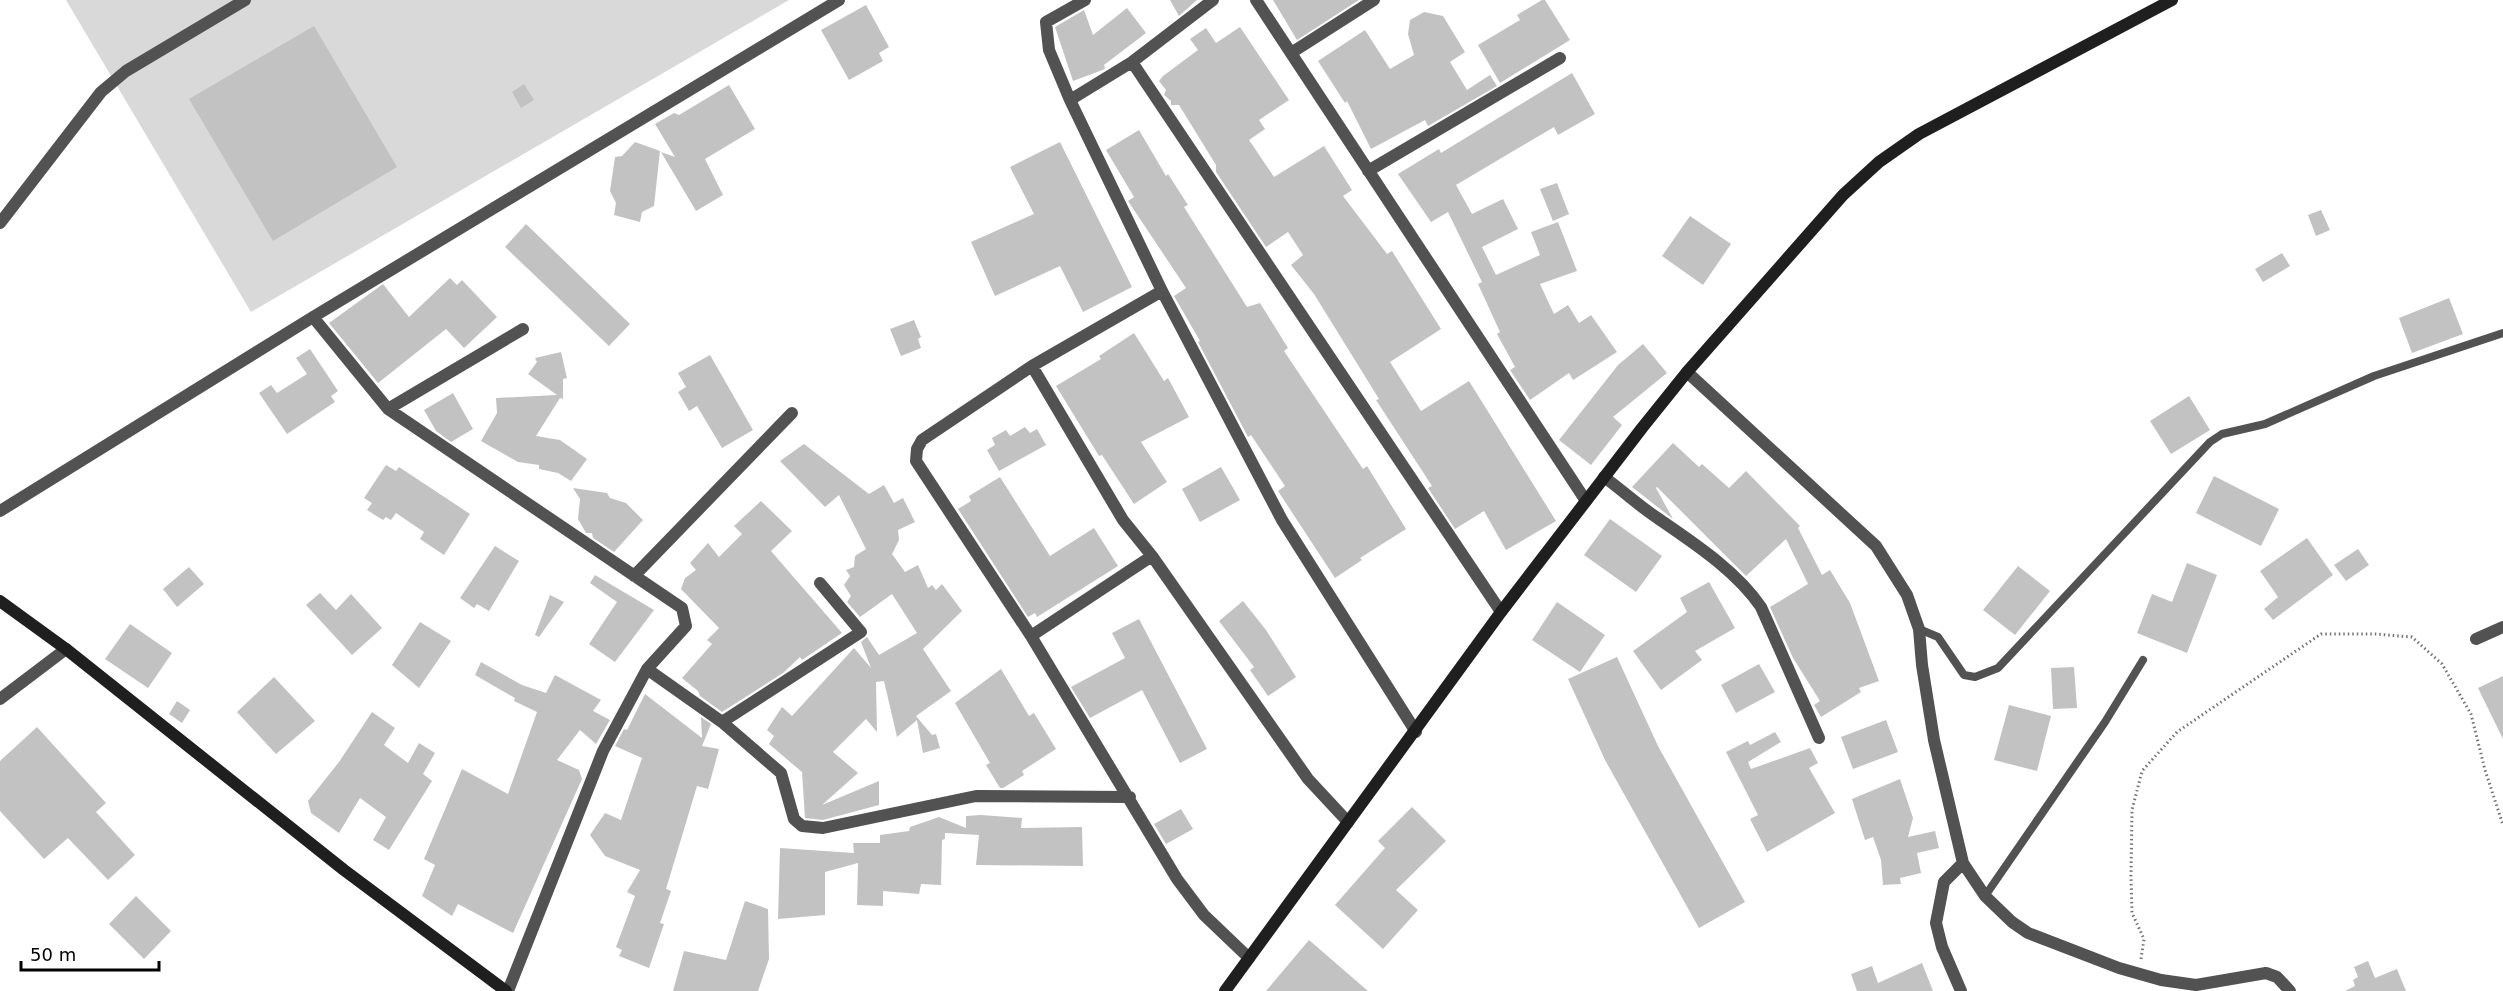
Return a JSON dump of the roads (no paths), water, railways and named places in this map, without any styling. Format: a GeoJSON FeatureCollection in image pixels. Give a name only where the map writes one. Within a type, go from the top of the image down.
{"type":"FeatureCollection","features":[{"type":"Feature","properties":{"kind":"street"},"geometry":{"type":"LineString","coordinates":[[0,223],[101,92],[126,71],[245,0]]}},
{"type":"Feature","properties":{"kind":"street"},"geometry":{"type":"LineString","coordinates":[[0,511],[313,317],[839,0]]}},
{"type":"Feature","properties":{"kind":"street"},"geometry":{"type":"LineString","coordinates":[[1085,0],[1046,22],[1049,50],[1070,100],[1162,291],[1282,520],[1416,732]]}},
{"type":"Feature","properties":{"kind":"street"},"geometry":{"type":"LineString","coordinates":[[1070,100],[1132,62],[1212,0]]}},
{"type":"Feature","properties":{"kind":"street"},"geometry":{"type":"LineString","coordinates":[[1256,0],[1586,501]]}},
{"type":"Feature","properties":{"kind":"street"},"geometry":{"type":"LineString","coordinates":[[1291,53],[1374,0]]}},
{"type":"Feature","properties":{"kind":"street"},"geometry":{"type":"LineString","coordinates":[[1225,991],[1502,612],[1604,477],[1687,372],[1843,195],[1879,162],[1919,134],[2172,0]]}},
{"type":"Feature","properties":{"kind":"street"},"geometry":{"type":"LineString","coordinates":[[1368,171],[1560,58]]}},
{"type":"Feature","properties":{"kind":"street"},"geometry":{"type":"LineString","coordinates":[[1132,62],[1502,612]]}},
{"type":"Feature","properties":{"kind":"street"},"geometry":{"type":"LineString","coordinates":[[1162,291],[1032,366],[922,440],[917,449],[916,461],[1031,636],[1130,797],[1177,879],[1204,915],[1249,958]]}},
{"type":"Feature","properties":{"kind":"street"},"geometry":{"type":"LineString","coordinates":[[0,601],[66,650],[344,870],[507,991],[596,765],[647,669],[686,626],[686,616],[682,608],[388,409],[377,399],[313,317]]}},
{"type":"Feature","properties":{"kind":"street"},"geometry":{"type":"LineString","coordinates":[[388,409],[523,329]]}},
{"type":"Feature","properties":{"kind":"street"},"geometry":{"type":"LineString","coordinates":[[1032,366],[1123,520],[1152,556],[1308,779],[1348,822]]}},
{"type":"Feature","properties":{"kind":"street"},"geometry":{"type":"LineString","coordinates":[[1687,372],[1875,546],[1907,595],[1919,629],[1922,665],[1934,740],[1963,863],[1985,896],[2012,922],[2028,933],[2138,973],[2198,988],[2266,973],[2277,977],[2290,991]]}},
{"type":"Feature","properties":{"kind":"street"},"geometry":{"type":"LineString","coordinates":[[634,576],[792,413]]}},
{"type":"Feature","properties":{"kind":"street"},"geometry":{"type":"LineString","coordinates":[[1604,477],[1656,517],[1675,527],[1751,592],[1761,606],[1819,738]]}},
{"type":"Feature","properties":{"kind":"street"},"geometry":{"type":"LineString","coordinates":[[1031,636],[1152,556]]}},
{"type":"Feature","properties":{"kind":"street"},"geometry":{"type":"LineString","coordinates":[[722,722],[861,632],[820,583]]}},
{"type":"Feature","properties":{"kind":"street"},"geometry":{"type":"LineString","coordinates":[[2476,639],[2503,627]]}},
{"type":"Feature","properties":{"kind":"street"},"geometry":{"type":"LineString","coordinates":[[0,699],[66,650]]}},
{"type":"Feature","properties":{"kind":"street"},"geometry":{"type":"LineString","coordinates":[[647,669],[722,722],[782,773],[794,819],[802,826],[812,828],[976,796],[1130,797]]}},
{"type":"Feature","properties":{"kind":"street"},"geometry":{"type":"LineString","coordinates":[[0,690],[16,686]]}},
{"type":"Feature","properties":{"kind":"street"},"geometry":{"type":"LineString","coordinates":[[1961,991],[1942,948],[1936,923],[1944,882],[1963,863]]}},
{"type":"Feature","properties":{"kind":"lane"},"geometry":{"type":"LineString","coordinates":[[1919,629],[1938,637],[1964,675],[1975,677],[1998,668],[2210,442],[2222,434],[2265,424],[2374,376],[2503,333]]}},
{"type":"Feature","properties":{"kind":"lane"},"geometry":{"type":"LineString","coordinates":[[1985,896],[2105,722],[2142,660]]}}]}
